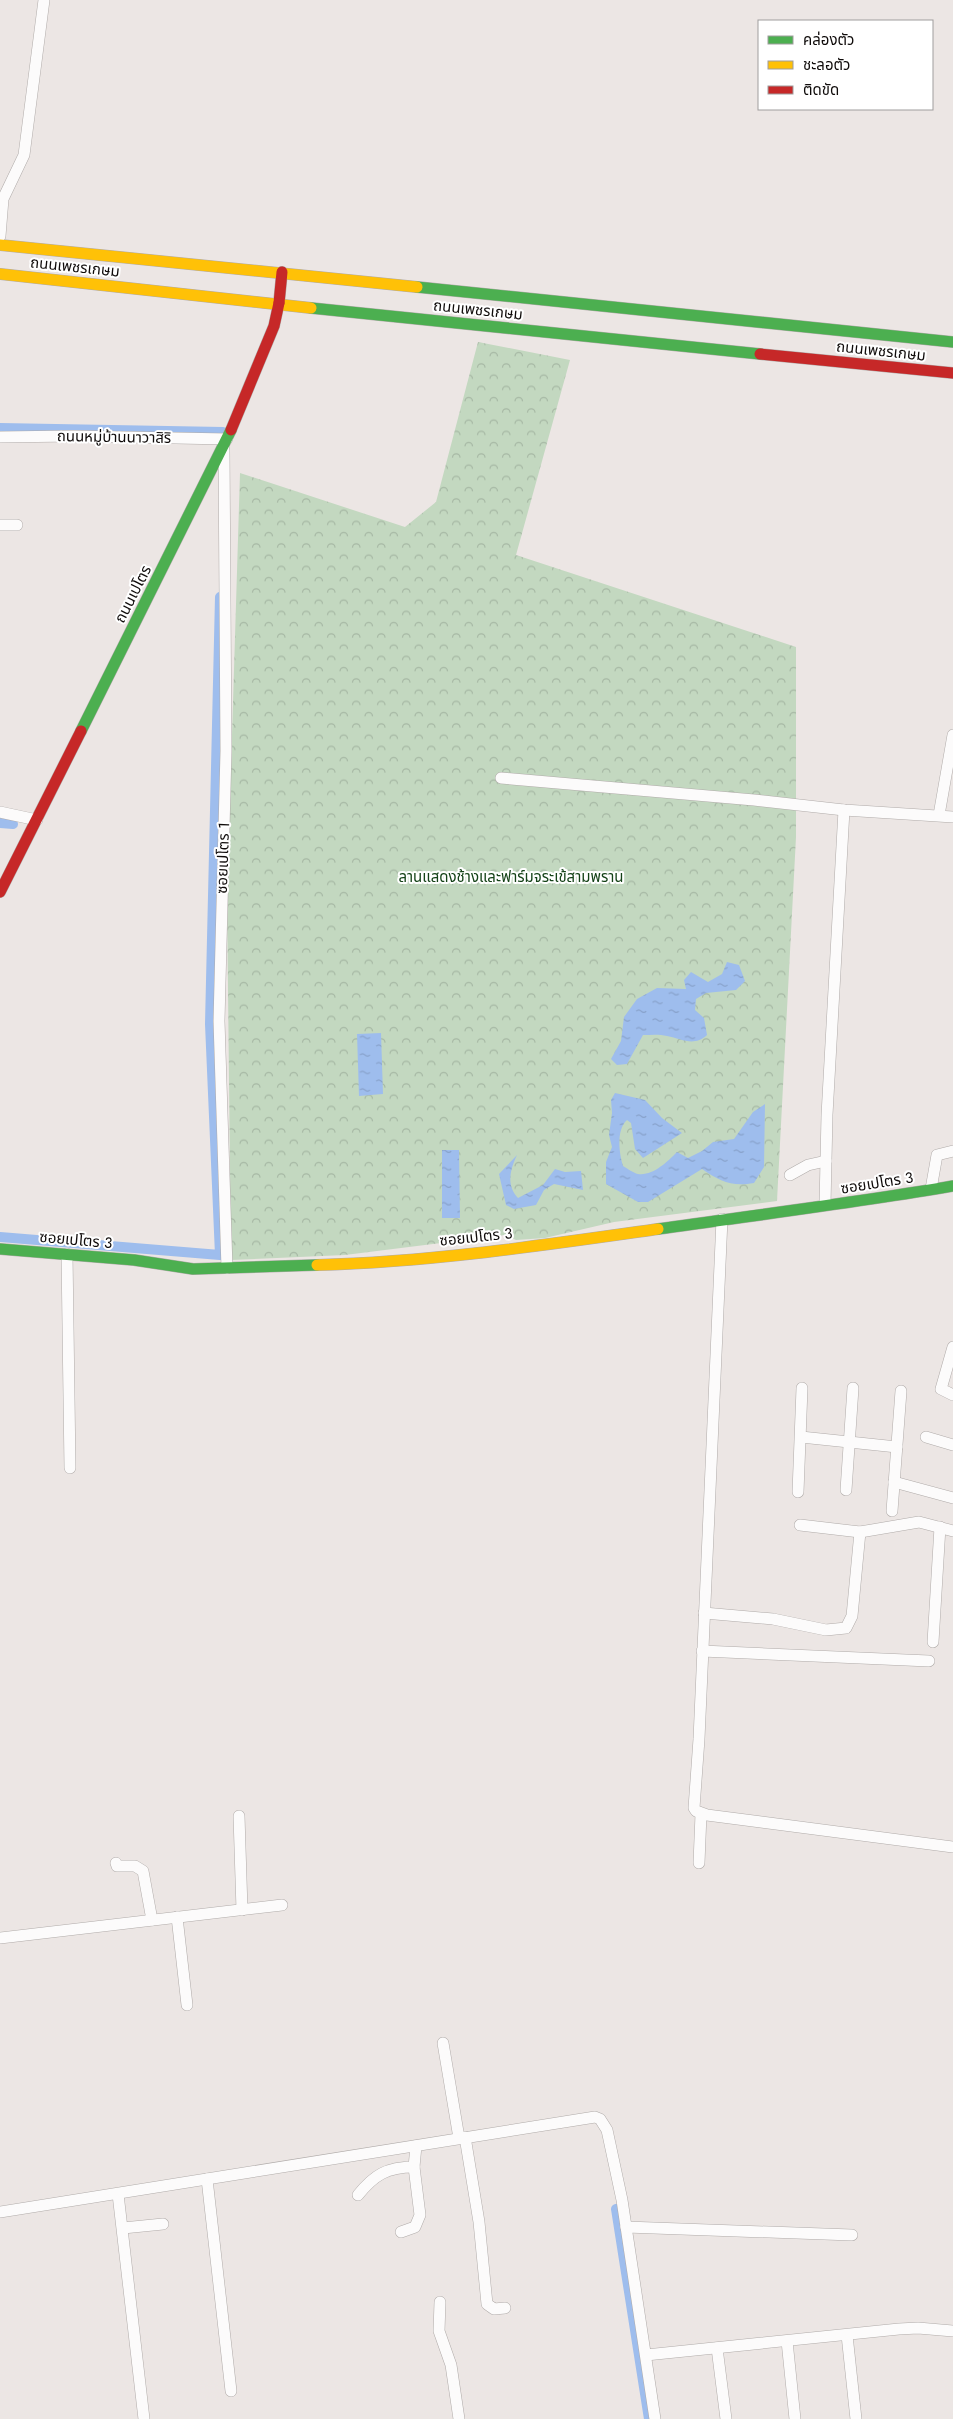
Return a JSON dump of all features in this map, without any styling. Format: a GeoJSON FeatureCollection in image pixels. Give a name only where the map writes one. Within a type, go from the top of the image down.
{"type":"FeatureCollection","features":[{"type":"Feature","properties":{"kind":"main road","name":"ถนนเพชรเกษม"},"geometry":{"type":"LineString","coordinates":[[0,245],[282,272],[529,300],[953,342]]}},
{"type":"Feature","properties":{"kind":"main road","name":"ถนนเปโตร"},"geometry":{"type":"LineString","coordinates":[[0,892],[224,447],[274,326],[279,303],[282,272]]}},
{"type":"Feature","properties":{"kind":"main road","name":"ถนนเพชรเกษม"},"geometry":{"type":"LineString","coordinates":[[0,274],[600,339],[953,373]]}},
{"type":"Feature","properties":{"kind":"main road","name":"ซอยเปโตร 3"},"geometry":{"type":"LineString","coordinates":[[0,1249],[67,1254],[185,1268],[361,1264],[562,1243],[722,1219],[825,1205],[848,1204],[953,1186]]}},
{"type":"Feature","properties":{"kind":"street"},"geometry":{"type":"LineString","coordinates":[[0,236],[3,199],[24,155],[44,0]]}},
{"type":"Feature","properties":{"kind":"street","name":"ถนนหมู่บ้านนาวาสิริ"},"geometry":{"type":"LineString","coordinates":[[0,437],[73,436],[224,447]]}},
{"type":"Feature","properties":{"kind":"street","name":"ซอยเปโตร 1"},"geometry":{"type":"LineString","coordinates":[[224,447],[226,751],[219,1021],[227,1268]]}},
{"type":"Feature","properties":{"kind":"street"},"geometry":{"type":"LineString","coordinates":[[0,525],[17,525]]}},
{"type":"Feature","properties":{"kind":"street"},"geometry":{"type":"LineString","coordinates":[[939,815],[953,735]]}},
{"type":"Feature","properties":{"kind":"street"},"geometry":{"type":"LineString","coordinates":[[501,778],[754,800],[844,810],[953,817]]}},
{"type":"Feature","properties":{"kind":"street"},"geometry":{"type":"LineString","coordinates":[[825,1205],[844,810]]}},
{"type":"Feature","properties":{"kind":"street"},"geometry":{"type":"LineString","coordinates":[[0,812],[37,820]]}},
{"type":"Feature","properties":{"kind":"street"},"geometry":{"type":"LineString","coordinates":[[930,1189],[937,1155],[953,1150]]}},
{"type":"Feature","properties":{"kind":"street"},"geometry":{"type":"LineString","coordinates":[[790,1175],[808,1165],[826,1161]]}},
{"type":"Feature","properties":{"kind":"street"},"geometry":{"type":"LineString","coordinates":[[722,1219],[694,1808],[701,1814],[953,1847]]}},
{"type":"Feature","properties":{"kind":"street"},"geometry":{"type":"LineString","coordinates":[[67,1254],[70,1468]]}},
{"type":"Feature","properties":{"kind":"street"},"geometry":{"type":"LineString","coordinates":[[953,1347],[941,1388],[943,1392],[953,1394]]}},
{"type":"Feature","properties":{"kind":"street"},"geometry":{"type":"LineString","coordinates":[[798,1492],[802,1388]]}},
{"type":"Feature","properties":{"kind":"street"},"geometry":{"type":"LineString","coordinates":[[846,1490],[853,1388]]}},
{"type":"Feature","properties":{"kind":"street"},"geometry":{"type":"LineString","coordinates":[[892,1511],[901,1391]]}},
{"type":"Feature","properties":{"kind":"street"},"geometry":{"type":"LineString","coordinates":[[801,1437],[897,1447]]}},
{"type":"Feature","properties":{"kind":"street"},"geometry":{"type":"LineString","coordinates":[[926,1437],[953,1445]]}},
{"type":"Feature","properties":{"kind":"street"},"geometry":{"type":"LineString","coordinates":[[894,1482],[953,1498]]}},
{"type":"Feature","properties":{"kind":"street"},"geometry":{"type":"LineString","coordinates":[[800,1525],[860,1532],[918,1522],[953,1531]]}},
{"type":"Feature","properties":{"kind":"street"},"geometry":{"type":"LineString","coordinates":[[933,1642],[940,1527]]}},
{"type":"Feature","properties":{"kind":"street"},"geometry":{"type":"LineString","coordinates":[[704,1613],[773,1619],[826,1630],[846,1628],[852,1616],[860,1532]]}},
{"type":"Feature","properties":{"kind":"street"},"geometry":{"type":"LineString","coordinates":[[702,1651],[929,1661]]}},
{"type":"Feature","properties":{"kind":"street"},"geometry":{"type":"LineString","coordinates":[[700,1862],[701,1814]]}},
{"type":"Feature","properties":{"kind":"street"},"geometry":{"type":"LineString","coordinates":[[239,1816],[242,1910]]}},
{"type":"Feature","properties":{"kind":"street"},"geometry":{"type":"LineString","coordinates":[[116,1863],[117,1866],[134,1866],[143,1871],[152,1920]]}},
{"type":"Feature","properties":{"kind":"street"},"geometry":{"type":"LineString","coordinates":[[0,1938],[282,1905]]}},
{"type":"Feature","properties":{"kind":"street"},"geometry":{"type":"LineString","coordinates":[[177,1917],[187,2004]]}},
{"type":"Feature","properties":{"kind":"street"},"geometry":{"type":"LineString","coordinates":[[443,2043],[478,2222],[487,2304],[494,2309],[505,2308]]}},
{"type":"Feature","properties":{"kind":"street"},"geometry":{"type":"LineString","coordinates":[[0,2212],[462,2138],[595,2118],[600,2119],[607,2130],[626,2227],[656,2419]]}},
{"type":"Feature","properties":{"kind":"street"},"geometry":{"type":"LineString","coordinates":[[401,2232],[415,2227],[420,2218],[414,2167],[416,2146]]}},
{"type":"Feature","properties":{"kind":"street"},"geometry":{"type":"LineString","coordinates":[[358,2195],[376,2175],[401,2168],[414,2167]]}},
{"type":"Feature","properties":{"kind":"street"},"geometry":{"type":"LineString","coordinates":[[207,2179],[231,2391]]}},
{"type":"Feature","properties":{"kind":"street"},"geometry":{"type":"LineString","coordinates":[[118,2194],[144,2419]]}},
{"type":"Feature","properties":{"kind":"street"},"geometry":{"type":"LineString","coordinates":[[123,2228],[163,2224]]}},
{"type":"Feature","properties":{"kind":"street"},"geometry":{"type":"LineString","coordinates":[[626,2227],[852,2235]]}},
{"type":"Feature","properties":{"kind":"street"},"geometry":{"type":"LineString","coordinates":[[440,2302],[439,2331],[451,2365],[459,2419]]}},
{"type":"Feature","properties":{"kind":"street"},"geometry":{"type":"LineString","coordinates":[[646,2355],[918,2328],[953,2331]]}},
{"type":"Feature","properties":{"kind":"street"},"geometry":{"type":"LineString","coordinates":[[847,2335],[856,2419]]}},
{"type":"Feature","properties":{"kind":"street"},"geometry":{"type":"LineString","coordinates":[[787,2341],[795,2419]]}},
{"type":"Feature","properties":{"kind":"street"},"geometry":{"type":"LineString","coordinates":[[717,2348],[726,2419]]}},
{"type":"Feature","properties":{"kind":"green space","name":"ลานแสดงช้างและฟาร์มจระเข้สามพราน"},"geometry":{"type":"Polygon","coordinates":[[[478,342],[570,360],[516,555],[796,647],[796,837],[777,1201],[614,1222],[545,1238],[516,1240],[505,1235],[345,1255],[231,1260],[227,899],[240,473],[405,527],[436,502],[478,342]]]}},
{"type":"Feature","properties":{"kind":"water"},"geometry":{"type":"Polygon","coordinates":[[[727,962],[739,965],[745,981],[736,990],[706,993],[696,999],[695,1010],[704,1018],[707,1035],[702,1039],[693,1041],[664,1035],[643,1035],[627,1064],[617,1065],[611,1059],[621,1041],[624,1017],[637,999],[657,988],[686,989],[684,980],[691,972],[708,982],[722,974],[727,962]]]}},
{"type":"Feature","properties":{"kind":"water"},"geometry":{"type":"Polygon","coordinates":[[[381,1033],[383,1094],[359,1096],[357,1034],[381,1033]]]}},
{"type":"Feature","properties":{"kind":"water"},"geometry":{"type":"Polygon","coordinates":[[[615,1093],[645,1100],[662,1118],[682,1133],[643,1158],[635,1149],[631,1123],[627,1120],[621,1130],[619,1142],[620,1155],[623,1166],[634,1173],[644,1174],[654,1171],[677,1152],[688,1158],[702,1151],[713,1142],[734,1139],[753,1112],[765,1104],[764,1167],[754,1183],[746,1184],[726,1182],[702,1169],[648,1202],[638,1202],[606,1184],[606,1162],[612,1147],[609,1135],[612,1113],[611,1100],[615,1093]]]}},
{"type":"Feature","properties":{"kind":"water"},"geometry":{"type":"Polygon","coordinates":[[[442,1150],[459,1150],[460,1218],[442,1218],[442,1150]]]}},
{"type":"Feature","properties":{"kind":"water"},"geometry":{"type":"Polygon","coordinates":[[[517,1155],[510,1177],[512,1188],[518,1198],[543,1185],[555,1169],[565,1172],[581,1171],[583,1190],[554,1184],[544,1190],[536,1205],[514,1209],[506,1205],[499,1174],[517,1155]]]}},
{"type":"Feature","properties":{"kind":"waterway"},"geometry":{"type":"LineString","coordinates":[[0,428],[223,432],[223,443]]}},
{"type":"Feature","properties":{"kind":"waterway"},"geometry":{"type":"LineString","coordinates":[[0,1237],[220,1255],[210,1024],[220,597]]}},
{"type":"Feature","properties":{"kind":"waterway"},"geometry":{"type":"LineString","coordinates":[[0,823],[13,824]]}},
{"type":"Feature","properties":{"kind":"waterway"},"geometry":{"type":"LineString","coordinates":[[616,2209],[649,2419]]}},
{"type":"Feature","properties":{"kind":"traffic: fast"},"geometry":{"type":"LineString","coordinates":[[417,287],[953,342]]}},
{"type":"Feature","properties":{"kind":"traffic: fast"},"geometry":{"type":"LineString","coordinates":[[311,308],[760,354]]}},
{"type":"Feature","properties":{"kind":"traffic: fast"},"geometry":{"type":"LineString","coordinates":[[81,731],[231,430]]}},
{"type":"Feature","properties":{"kind":"traffic: fast"},"geometry":{"type":"LineString","coordinates":[[658,1229],[953,1186]]}},
{"type":"Feature","properties":{"kind":"traffic: fast"},"geometry":{"type":"LineString","coordinates":[[0,1249],[134,1260],[193,1269],[317,1265]]}},
{"type":"Feature","properties":{"kind":"traffic: slow"},"geometry":{"type":"LineString","coordinates":[[0,245],[417,287]]}},
{"type":"Feature","properties":{"kind":"traffic: slow"},"geometry":{"type":"LineString","coordinates":[[0,274],[311,308]]}},
{"type":"Feature","properties":{"kind":"traffic: slow"},"geometry":{"type":"LineString","coordinates":[[317,1265],[445,1257],[658,1229]]}},
{"type":"Feature","properties":{"kind":"traffic: jam"},"geometry":{"type":"LineString","coordinates":[[279,303],[282,272]]}},
{"type":"Feature","properties":{"kind":"traffic: jam"},"geometry":{"type":"LineString","coordinates":[[231,430],[274,326],[279,303]]}},
{"type":"Feature","properties":{"kind":"traffic: jam"},"geometry":{"type":"LineString","coordinates":[[760,354],[953,373]]}},
{"type":"Feature","properties":{"kind":"traffic: jam"},"geometry":{"type":"LineString","coordinates":[[0,892],[81,731]]}}]}
